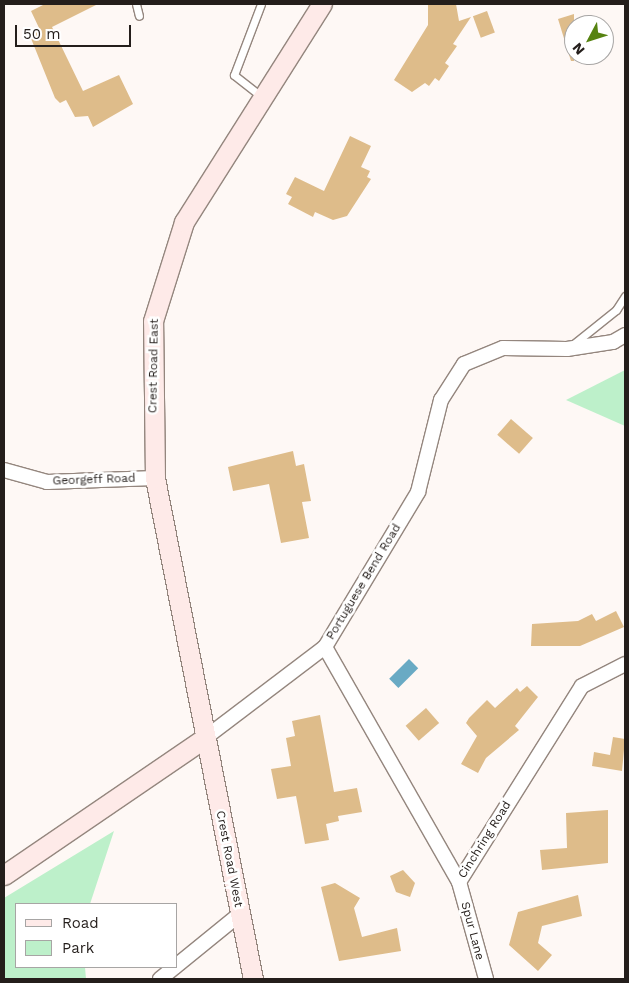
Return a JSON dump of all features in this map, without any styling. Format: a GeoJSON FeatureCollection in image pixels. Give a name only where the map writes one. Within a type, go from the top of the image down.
{"type":"FeatureCollection","features":[{"type":"Feature","properties":{"kind":"street","name":"Crest Road East"},"geometry":{"type":"LineString","coordinates":[[205,738],[155,478],[153,322],[172,255],[202,189],[322,4]]}},
{"type":"Feature","properties":{"kind":"street","name":"Portuguese Bend Road"},"geometry":{"type":"LineString","coordinates":[[4,875],[205,738],[325,647],[418,492],[441,400],[464,364],[503,348],[568,349],[613,342],[625,335]]}},
{"type":"Feature","properties":{"kind":"street","name":"Georgeff Road"},"geometry":{"type":"LineString","coordinates":[[4,470],[47,482],[155,478]]}},
{"type":"Feature","properties":{"kind":"street","name":"Cinchring Road"},"geometry":{"type":"LineString","coordinates":[[325,647],[459,882],[582,686],[625,664]]}},
{"type":"Feature","properties":{"kind":"street","name":"Crest Road West"},"geometry":{"type":"LineString","coordinates":[[205,738],[253,979]]}},
{"type":"Feature","properties":{"kind":"street","name":"Spur Lane"},"geometry":{"type":"LineString","coordinates":[[459,882],[486,979]]}},
{"type":"Feature","properties":{"kind":"street"},"geometry":{"type":"LineString","coordinates":[[178,964],[240,914]]}},
{"type":"Feature","properties":{"kind":"street"},"geometry":{"type":"LineString","coordinates":[[160,979],[174,968]]}},
{"type":"Feature","properties":{"kind":"lane"},"geometry":{"type":"LineString","coordinates":[[136,4],[139,16]]}},
{"type":"Feature","properties":{"kind":"lane"},"geometry":{"type":"LineString","coordinates":[[261,4],[234,75],[262,98]]}},
{"type":"Feature","properties":{"kind":"lane"},"geometry":{"type":"LineString","coordinates":[[568,349],[616,310],[625,296]]}},
{"type":"Feature","properties":{"kind":"green space"},"geometry":{"type":"Polygon","coordinates":[[[625,370],[625,426],[566,400],[625,370]]]}},
{"type":"Feature","properties":{"kind":"green space"},"geometry":{"type":"Polygon","coordinates":[[[114,831],[90,903],[15,903],[15,968],[85,968],[86,979],[4,979],[4,898],[114,831]]]}},
{"type":"Feature","properties":{"kind":"water"},"geometry":{"type":"Polygon","coordinates":[[[409,659],[418,668],[398,688],[389,679],[409,659]]]}},
{"type":"Feature","properties":{"kind":"building"},"geometry":{"type":"Polygon","coordinates":[[[45,4],[98,4],[52,27],[83,91],[119,75],[133,104],[93,127],[88,116],[75,117],[66,100],[60,103],[55,98],[30,36],[40,30],[31,11],[45,4]]]}},
{"type":"Feature","properties":{"kind":"building"},"geometry":{"type":"Polygon","coordinates":[[[428,4],[456,4],[459,21],[471,17],[453,44],[457,46],[445,63],[449,66],[439,81],[435,78],[429,86],[425,83],[412,92],[394,80],[428,25],[428,4]]]}},
{"type":"Feature","properties":{"kind":"building"},"geometry":{"type":"Polygon","coordinates":[[[487,11],[495,33],[481,38],[473,16],[487,11]]]}},
{"type":"Feature","properties":{"kind":"building"},"geometry":{"type":"Polygon","coordinates":[[[564,17],[564,38],[558,19],[564,17]]]}},
{"type":"Feature","properties":{"kind":"building"},"geometry":{"type":"Polygon","coordinates":[[[350,136],[371,146],[361,167],[370,171],[367,177],[371,179],[347,216],[333,220],[315,212],[313,217],[288,204],[292,197],[286,194],[295,177],[324,191],[350,136]]]}},
{"type":"Feature","properties":{"kind":"building"},"geometry":{"type":"Polygon","coordinates":[[[511,419],[533,438],[519,454],[497,435],[511,419]]]}},
{"type":"Feature","properties":{"kind":"building"},"geometry":{"type":"Polygon","coordinates":[[[293,451],[296,466],[304,464],[311,501],[302,502],[309,538],[281,543],[269,484],[233,491],[228,467],[293,451]]]}},
{"type":"Feature","properties":{"kind":"building"},"geometry":{"type":"Polygon","coordinates":[[[616,611],[624,627],[580,646],[531,646],[532,624],[578,621],[592,614],[596,621],[616,611]]]}},
{"type":"Feature","properties":{"kind":"building"},"geometry":{"type":"Polygon","coordinates":[[[527,686],[538,697],[515,726],[519,730],[486,758],[478,773],[461,764],[477,736],[466,723],[469,718],[487,700],[495,708],[517,688],[520,692],[527,686]]]}},
{"type":"Feature","properties":{"kind":"building"},"geometry":{"type":"Polygon","coordinates":[[[426,708],[439,723],[419,741],[406,726],[426,708]]]}},
{"type":"Feature","properties":{"kind":"building"},"geometry":{"type":"Polygon","coordinates":[[[320,715],[334,792],[357,788],[362,812],[338,816],[339,821],[326,824],[329,840],[305,844],[296,796],[277,799],[271,769],[291,766],[286,738],[295,736],[292,721],[320,715]]]}},
{"type":"Feature","properties":{"kind":"building"},"geometry":{"type":"Polygon","coordinates":[[[613,737],[625,739],[622,771],[592,766],[594,752],[610,755],[613,737]]]}},
{"type":"Feature","properties":{"kind":"building"},"geometry":{"type":"Polygon","coordinates":[[[608,810],[608,863],[542,870],[540,850],[567,848],[566,813],[608,810]]]}},
{"type":"Feature","properties":{"kind":"building"},"geometry":{"type":"Polygon","coordinates":[[[403,870],[415,883],[410,897],[396,892],[390,876],[403,870]]]}},
{"type":"Feature","properties":{"kind":"building"},"geometry":{"type":"Polygon","coordinates":[[[335,883],[360,898],[354,908],[362,937],[397,928],[401,951],[339,961],[321,887],[335,883]]]}},
{"type":"Feature","properties":{"kind":"building"},"geometry":{"type":"Polygon","coordinates":[[[578,895],[582,916],[542,926],[538,943],[552,955],[538,971],[509,945],[518,912],[578,895]]]}}]}
